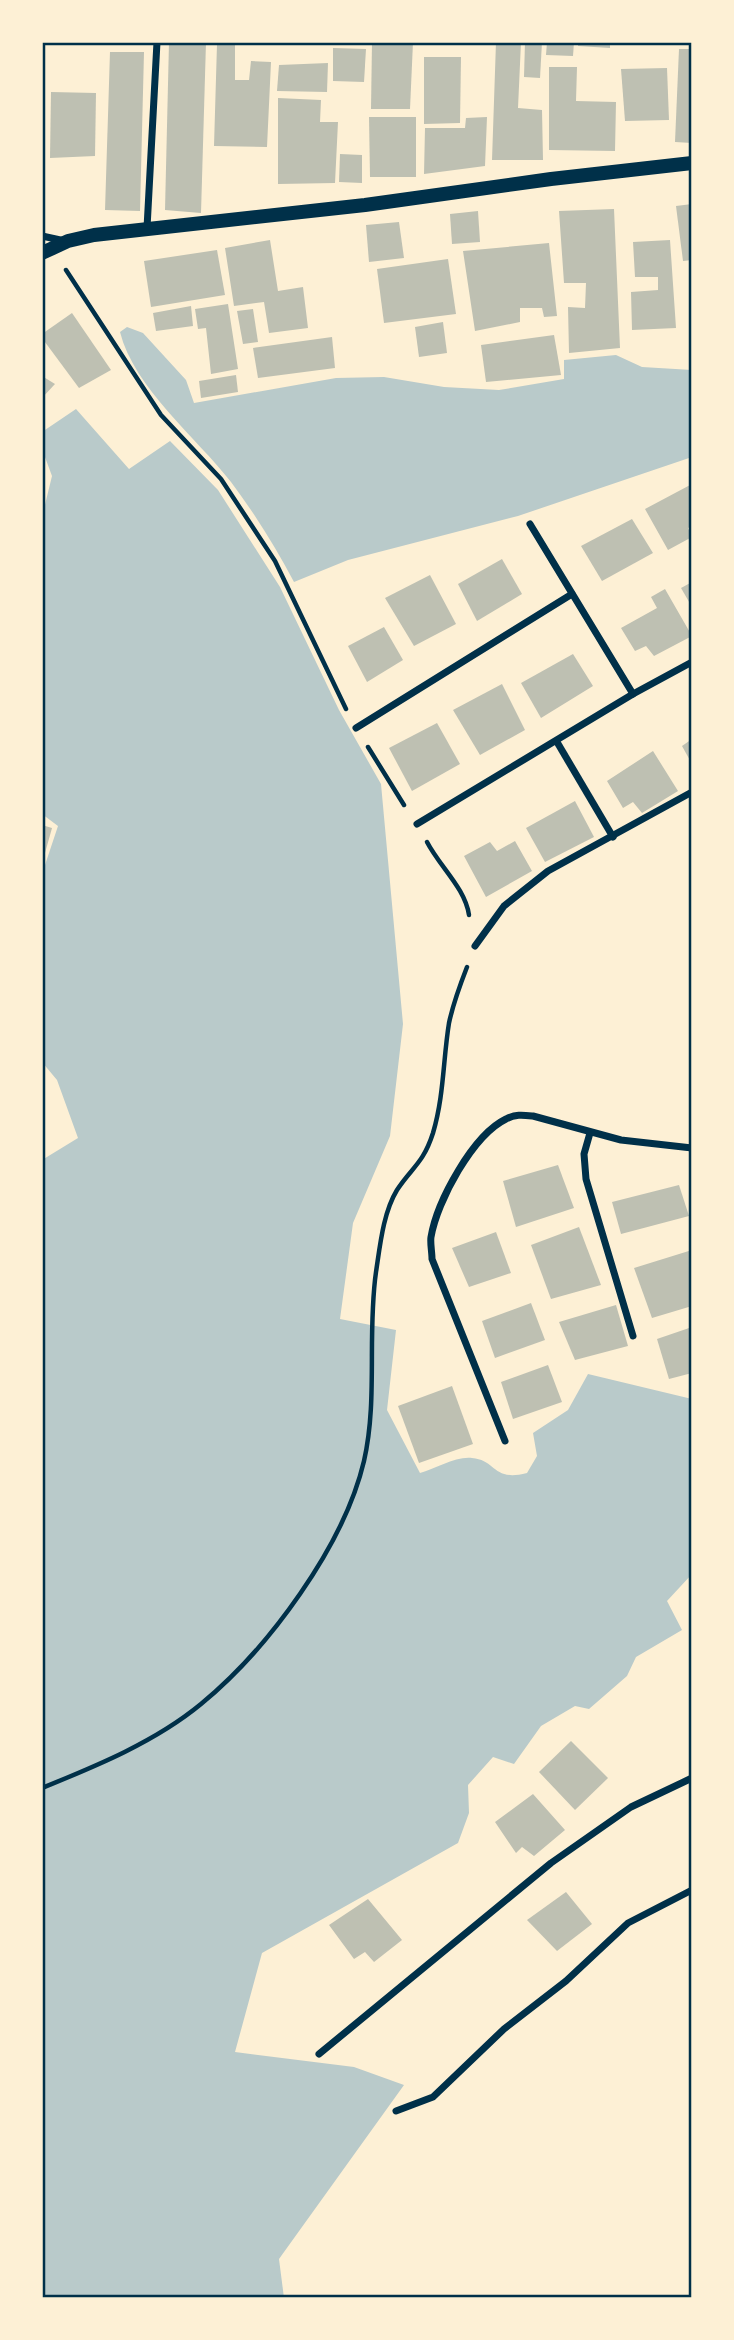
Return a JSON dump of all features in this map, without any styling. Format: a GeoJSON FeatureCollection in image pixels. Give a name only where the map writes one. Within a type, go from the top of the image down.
{"type":"FeatureCollection","features":[{"type":"Feature","properties":{"kind":"main road"},"geometry":{"type":"LineString","coordinates":[[45,251],[68,242],[147,228],[365,205],[692,163]]}},
{"type":"Feature","properties":{"kind":"street"},"geometry":{"type":"LineString","coordinates":[[147,228],[157,42]]}},
{"type":"Feature","properties":{"kind":"street"},"geometry":{"type":"LineString","coordinates":[[42,236],[68,242]]}},
{"type":"Feature","properties":{"kind":"street"},"geometry":{"type":"LineString","coordinates":[[530,524],[633,694]]}},
{"type":"Feature","properties":{"kind":"street"},"geometry":{"type":"LineString","coordinates":[[356,728],[572,594]]}},
{"type":"Feature","properties":{"kind":"street"},"geometry":{"type":"LineString","coordinates":[[417,824],[633,694],[692,662]]}},
{"type":"Feature","properties":{"kind":"street"},"geometry":{"type":"LineString","coordinates":[[557,742],[613,837]]}},
{"type":"Feature","properties":{"kind":"street"},"geometry":{"type":"LineString","coordinates":[[474,946],[504,906],[548,872],[692,792]]}},
{"type":"Feature","properties":{"kind":"street"},"geometry":{"type":"LineString","coordinates":[[505,1441],[432,1259],[431,1237],[467,1157],[487,1132],[505,1119],[518,1115],[533,1116],[590,1133],[669,1147],[692,1147]]}},
{"type":"Feature","properties":{"kind":"street"},"geometry":{"type":"LineString","coordinates":[[590,1133],[584,1154],[586,1179],[633,1336]]}},
{"type":"Feature","properties":{"kind":"street"},"geometry":{"type":"LineString","coordinates":[[319,2054],[551,1863],[631,1807],[692,1778]]}},
{"type":"Feature","properties":{"kind":"street"},"geometry":{"type":"LineString","coordinates":[[396,2111],[433,2097],[504,2029],[566,1981],[628,1923],[692,1890]]}},
{"type":"Feature","properties":{"kind":"path"},"geometry":{"type":"LineString","coordinates":[[42,1788],[137,1745],[200,1704],[240,1665],[295,1600],[320,1563],[348,1512],[364,1460],[372,1382],[370,1320],[385,1222],[394,1196],[423,1159],[432,1136],[444,1087],[450,1022],[474,946],[466,899],[439,865],[417,824],[356,728],[275,561],[221,479],[161,415],[74,279],[45,251]]}},
{"type":"Feature","properties":{"kind":"shaded area"},"geometry":{"type":"Polygon","coordinates":[[[127,327],[143,333],[186,380],[194,403],[336,378],[384,377],[444,387],[499,390],[564,379],[564,360],[616,355],[642,367],[692,370],[692,457],[518,516],[348,560],[294,582],[265,531],[231,482],[168,412],[138,373],[120,332],[127,327]]]}},
{"type":"Feature","properties":{"kind":"shaded area"},"geometry":{"type":"Polygon","coordinates":[[[76,409],[129,469],[170,441],[218,490],[280,587],[339,710],[381,784],[403,1024],[390,1136],[353,1223],[340,1319],[396,1330],[387,1410],[420,1473],[452,1461],[472,1458],[486,1462],[507,1475],[527,1473],[537,1456],[533,1433],[568,1410],[588,1374],[692,1399],[692,1574],[667,1601],[682,1630],[636,1657],[627,1676],[589,1709],[575,1706],[541,1726],[514,1764],[493,1757],[468,1785],[469,1813],[458,1843],[262,1953],[235,2052],[354,2067],[404,2085],[279,2259],[284,2298],[42,2298],[42,1160],[78,1138],[57,1080],[42,1062],[42,874],[58,826],[42,814],[42,517],[52,476],[42,449],[42,432],[76,409]]]}},
{"type":"Feature","properties":{"kind":"building"},"geometry":{"type":"Polygon","coordinates":[[[169,42],[206,42],[201,213],[165,210],[169,42]]]}},
{"type":"Feature","properties":{"kind":"building"},"geometry":{"type":"Polygon","coordinates":[[[372,42],[413,42],[410,109],[371,109],[372,42]]]}},
{"type":"Feature","properties":{"kind":"building"},"geometry":{"type":"Polygon","coordinates":[[[496,42],[521,42],[518,108],[542,110],[543,160],[492,160],[496,42]]]}},
{"type":"Feature","properties":{"kind":"building"},"geometry":{"type":"Polygon","coordinates":[[[525,42],[542,42],[540,78],[524,77],[525,42]]]}},
{"type":"Feature","properties":{"kind":"building"},"geometry":{"type":"Polygon","coordinates":[[[547,42],[574,42],[573,56],[546,55],[547,42]]]}},
{"type":"Feature","properties":{"kind":"building"},"geometry":{"type":"Polygon","coordinates":[[[578,42],[610,42],[610,48],[578,46],[578,42]]]}},
{"type":"Feature","properties":{"kind":"building"},"geometry":{"type":"Polygon","coordinates":[[[217,44],[235,45],[235,80],[249,80],[251,61],[271,62],[267,147],[214,146],[217,44]]]}},
{"type":"Feature","properties":{"kind":"building"},"geometry":{"type":"Polygon","coordinates":[[[333,48],[366,49],[364,82],[333,81],[333,48]]]}},
{"type":"Feature","properties":{"kind":"building"},"geometry":{"type":"Polygon","coordinates":[[[679,49],[692,49],[692,143],[675,142],[679,49]]]}},
{"type":"Feature","properties":{"kind":"building"},"geometry":{"type":"Polygon","coordinates":[[[110,52],[144,52],[140,211],[105,210],[110,52]]]}},
{"type":"Feature","properties":{"kind":"building"},"geometry":{"type":"Polygon","coordinates":[[[424,57],[461,57],[460,123],[424,124],[424,57]]]}},
{"type":"Feature","properties":{"kind":"building"},"geometry":{"type":"Polygon","coordinates":[[[328,63],[327,92],[277,91],[279,65],[328,63]]]}},
{"type":"Feature","properties":{"kind":"building"},"geometry":{"type":"Polygon","coordinates":[[[549,67],[577,67],[576,101],[616,102],[615,151],[549,150],[549,67]]]}},
{"type":"Feature","properties":{"kind":"building"},"geometry":{"type":"Polygon","coordinates":[[[667,68],[669,120],[625,121],[621,69],[667,68]]]}},
{"type":"Feature","properties":{"kind":"building"},"geometry":{"type":"Polygon","coordinates":[[[51,92],[96,93],[95,156],[50,158],[51,92]]]}},
{"type":"Feature","properties":{"kind":"building"},"geometry":{"type":"Polygon","coordinates":[[[278,98],[321,100],[320,122],[338,122],[335,183],[278,184],[278,98]]]}},
{"type":"Feature","properties":{"kind":"building"},"geometry":{"type":"Polygon","coordinates":[[[369,117],[416,117],[416,177],[370,177],[369,117]]]}},
{"type":"Feature","properties":{"kind":"building"},"geometry":{"type":"Polygon","coordinates":[[[487,117],[485,166],[424,174],[425,128],[465,128],[466,118],[487,117]]]}},
{"type":"Feature","properties":{"kind":"building"},"geometry":{"type":"Polygon","coordinates":[[[340,154],[362,155],[362,183],[339,182],[340,154]]]}},
{"type":"Feature","properties":{"kind":"building"},"geometry":{"type":"Polygon","coordinates":[[[692,204],[692,260],[683,261],[676,206],[692,204]]]}},
{"type":"Feature","properties":{"kind":"building"},"geometry":{"type":"Polygon","coordinates":[[[614,209],[620,348],[569,353],[568,307],[585,308],[586,283],[564,283],[559,211],[614,209]]]}},
{"type":"Feature","properties":{"kind":"building"},"geometry":{"type":"Polygon","coordinates":[[[478,211],[480,242],[452,244],[450,214],[478,211]]]}},
{"type":"Feature","properties":{"kind":"building"},"geometry":{"type":"Polygon","coordinates":[[[399,222],[404,258],[369,262],[366,225],[399,222]]]}},
{"type":"Feature","properties":{"kind":"building"},"geometry":{"type":"Polygon","coordinates":[[[270,240],[278,291],[303,287],[308,328],[269,333],[264,302],[234,306],[225,248],[270,240]]]}},
{"type":"Feature","properties":{"kind":"building"},"geometry":{"type":"Polygon","coordinates":[[[670,240],[676,328],[632,330],[631,292],[658,290],[658,277],[635,277],[633,242],[670,240]]]}},
{"type":"Feature","properties":{"kind":"building"},"geometry":{"type":"Polygon","coordinates":[[[549,243],[557,316],[544,317],[542,308],[520,308],[520,322],[475,331],[463,251],[549,243]]]}},
{"type":"Feature","properties":{"kind":"building"},"geometry":{"type":"Polygon","coordinates":[[[217,250],[225,295],[151,307],[144,261],[217,250]]]}},
{"type":"Feature","properties":{"kind":"building"},"geometry":{"type":"Polygon","coordinates":[[[448,259],[456,314],[384,323],[377,269],[448,259]]]}},
{"type":"Feature","properties":{"kind":"building"},"geometry":{"type":"Polygon","coordinates":[[[228,304],[238,369],[211,374],[206,328],[198,329],[195,309],[228,304]]]}},
{"type":"Feature","properties":{"kind":"building"},"geometry":{"type":"Polygon","coordinates":[[[191,306],[193,326],[156,331],[153,313],[191,306]]]}},
{"type":"Feature","properties":{"kind":"building"},"geometry":{"type":"Polygon","coordinates":[[[253,309],[258,342],[243,344],[237,311],[253,309]]]}},
{"type":"Feature","properties":{"kind":"building"},"geometry":{"type":"Polygon","coordinates":[[[72,313],[111,370],[79,388],[42,338],[42,334],[72,313]]]}},
{"type":"Feature","properties":{"kind":"building"},"geometry":{"type":"Polygon","coordinates":[[[443,322],[447,353],[419,357],[415,327],[443,322]]]}},
{"type":"Feature","properties":{"kind":"building"},"geometry":{"type":"Polygon","coordinates":[[[554,335],[561,375],[486,382],[481,345],[554,335]]]}},
{"type":"Feature","properties":{"kind":"building"},"geometry":{"type":"Polygon","coordinates":[[[332,337],[335,368],[258,378],[253,348],[332,337]]]}},
{"type":"Feature","properties":{"kind":"building"},"geometry":{"type":"Polygon","coordinates":[[[236,375],[238,392],[201,398],[199,381],[236,375]]]}},
{"type":"Feature","properties":{"kind":"building"},"geometry":{"type":"Polygon","coordinates":[[[42,376],[55,384],[42,398],[42,376]]]}},
{"type":"Feature","properties":{"kind":"building"},"geometry":{"type":"Polygon","coordinates":[[[692,484],[692,526],[688,528],[692,537],[668,550],[645,509],[692,484]]]}},
{"type":"Feature","properties":{"kind":"building"},"geometry":{"type":"Polygon","coordinates":[[[632,519],[653,553],[602,581],[581,546],[632,519]]]}},
{"type":"Feature","properties":{"kind":"building"},"geometry":{"type":"Polygon","coordinates":[[[502,559],[522,594],[477,621],[458,584],[502,559]]]}},
{"type":"Feature","properties":{"kind":"building"},"geometry":{"type":"Polygon","coordinates":[[[430,575],[456,624],[414,646],[385,598],[430,575]]]}},
{"type":"Feature","properties":{"kind":"building"},"geometry":{"type":"Polygon","coordinates":[[[692,582],[692,607],[681,588],[692,582]]]}},
{"type":"Feature","properties":{"kind":"building"},"geometry":{"type":"Polygon","coordinates":[[[665,589],[692,636],[654,656],[646,646],[635,651],[621,628],[657,608],[651,597],[665,589]]]}},
{"type":"Feature","properties":{"kind":"building"},"geometry":{"type":"Polygon","coordinates":[[[384,627],[403,660],[367,682],[348,646],[384,627]]]}},
{"type":"Feature","properties":{"kind":"building"},"geometry":{"type":"Polygon","coordinates":[[[573,654],[593,686],[541,718],[521,683],[573,654]]]}},
{"type":"Feature","properties":{"kind":"building"},"geometry":{"type":"Polygon","coordinates":[[[502,684],[525,730],[480,755],[453,710],[502,684]]]}},
{"type":"Feature","properties":{"kind":"building"},"geometry":{"type":"Polygon","coordinates":[[[437,723],[460,764],[412,791],[389,748],[437,723]]]}},
{"type":"Feature","properties":{"kind":"building"},"geometry":{"type":"Polygon","coordinates":[[[692,739],[692,764],[682,746],[692,739]]]}},
{"type":"Feature","properties":{"kind":"building"},"geometry":{"type":"Polygon","coordinates":[[[653,751],[678,791],[642,813],[633,802],[623,808],[607,781],[653,751]]]}},
{"type":"Feature","properties":{"kind":"building"},"geometry":{"type":"Polygon","coordinates":[[[575,801],[594,837],[545,862],[526,828],[575,801]]]}},
{"type":"Feature","properties":{"kind":"building"},"geometry":{"type":"Polygon","coordinates":[[[42,825],[52,828],[43,860],[42,860],[42,825]]]}},
{"type":"Feature","properties":{"kind":"building"},"geometry":{"type":"Polygon","coordinates":[[[515,841],[532,871],[486,897],[464,856],[490,842],[497,851],[515,841]]]}},
{"type":"Feature","properties":{"kind":"building"},"geometry":{"type":"Polygon","coordinates":[[[558,1165],[574,1208],[516,1227],[503,1181],[558,1165]]]}},
{"type":"Feature","properties":{"kind":"building"},"geometry":{"type":"Polygon","coordinates":[[[679,1185],[689,1216],[621,1234],[612,1202],[679,1185]]]}},
{"type":"Feature","properties":{"kind":"building"},"geometry":{"type":"Polygon","coordinates":[[[579,1227],[601,1285],[551,1299],[531,1245],[579,1227]]]}},
{"type":"Feature","properties":{"kind":"building"},"geometry":{"type":"Polygon","coordinates":[[[496,1232],[511,1273],[469,1287],[452,1248],[496,1232]]]}},
{"type":"Feature","properties":{"kind":"building"},"geometry":{"type":"Polygon","coordinates":[[[692,1250],[692,1306],[652,1318],[634,1268],[692,1250]]]}},
{"type":"Feature","properties":{"kind":"building"},"geometry":{"type":"Polygon","coordinates":[[[531,1303],[545,1340],[495,1358],[482,1321],[531,1303]]]}},
{"type":"Feature","properties":{"kind":"building"},"geometry":{"type":"Polygon","coordinates":[[[616,1305],[628,1346],[575,1360],[559,1322],[616,1305]]]}},
{"type":"Feature","properties":{"kind":"building"},"geometry":{"type":"Polygon","coordinates":[[[692,1327],[692,1373],[669,1379],[657,1339],[692,1327]]]}},
{"type":"Feature","properties":{"kind":"building"},"geometry":{"type":"Polygon","coordinates":[[[548,1365],[562,1402],[513,1419],[501,1382],[548,1365]]]}},
{"type":"Feature","properties":{"kind":"building"},"geometry":{"type":"Polygon","coordinates":[[[452,1386],[473,1444],[419,1463],[398,1406],[452,1386]]]}},
{"type":"Feature","properties":{"kind":"building"},"geometry":{"type":"Polygon","coordinates":[[[571,1741],[608,1778],[575,1810],[539,1772],[571,1741]]]}},
{"type":"Feature","properties":{"kind":"building"},"geometry":{"type":"Polygon","coordinates":[[[533,1794],[565,1830],[534,1856],[522,1847],[516,1853],[495,1822],[533,1794]]]}},
{"type":"Feature","properties":{"kind":"building"},"geometry":{"type":"Polygon","coordinates":[[[566,1892],[592,1924],[557,1951],[527,1920],[566,1892]]]}},
{"type":"Feature","properties":{"kind":"building"},"geometry":{"type":"Polygon","coordinates":[[[368,1899],[402,1940],[374,1962],[365,1952],[354,1959],[329,1925],[368,1899]]]}}]}
